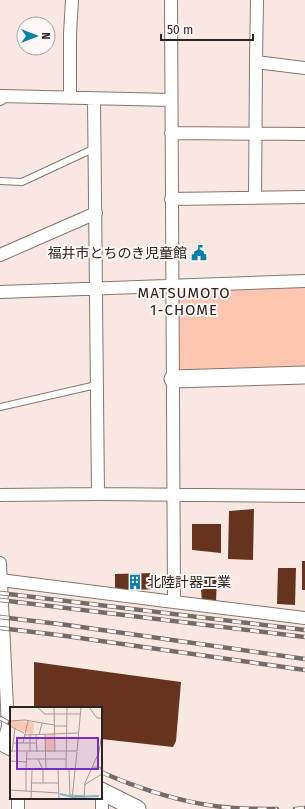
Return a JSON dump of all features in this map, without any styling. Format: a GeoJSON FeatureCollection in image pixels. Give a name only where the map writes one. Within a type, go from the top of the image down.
{"type":"FeatureCollection","features":[{"type":"Feature","properties":{"kind":"street"},"geometry":{"type":"LineString","coordinates":[[70,98],[70,34],[72,0]]}},
{"type":"Feature","properties":{"kind":"street"},"geometry":{"type":"LineString","coordinates":[[171,0],[171,285],[174,602]]}},
{"type":"Feature","properties":{"kind":"street"},"geometry":{"type":"LineString","coordinates":[[255,198],[257,0]]}},
{"type":"Feature","properties":{"kind":"street"},"geometry":{"type":"LineString","coordinates":[[256,62],[305,68]]}},
{"type":"Feature","properties":{"kind":"street"},"geometry":{"type":"LineString","coordinates":[[0,97],[171,100]]}},
{"type":"Feature","properties":{"kind":"street"},"geometry":{"type":"LineString","coordinates":[[94,99],[98,494]]}},
{"type":"Feature","properties":{"kind":"street"},"geometry":{"type":"LineString","coordinates":[[171,133],[305,134]]}},
{"type":"Feature","properties":{"kind":"street"},"geometry":{"type":"LineString","coordinates":[[171,199],[305,197]]}},
{"type":"Feature","properties":{"kind":"street"},"geometry":{"type":"LineString","coordinates":[[0,254],[96,213]]}},
{"type":"Feature","properties":{"kind":"street"},"geometry":{"type":"LineString","coordinates":[[0,292],[95,290],[171,285],[305,281]]}},
{"type":"Feature","properties":{"kind":"street"},"geometry":{"type":"LineString","coordinates":[[173,379],[305,375]]}},
{"type":"Feature","properties":{"kind":"street"},"geometry":{"type":"LineString","coordinates":[[0,495],[98,494],[305,496]]}},
{"type":"Feature","properties":{"kind":"street"},"geometry":{"type":"LineString","coordinates":[[0,563],[8,727],[5,744]]}},
{"type":"Feature","properties":{"kind":"street"},"geometry":{"type":"LineString","coordinates":[[0,580],[305,618]]}},
{"type":"Feature","properties":{"kind":"street"},"geometry":{"type":"LineString","coordinates":[[102,809],[102,792],[137,809]]}},
{"type":"Feature","properties":{"kind":"lane"},"geometry":{"type":"LineString","coordinates":[[0,181],[22,182],[95,148]]}},
{"type":"Feature","properties":{"kind":"lane"},"geometry":{"type":"LineString","coordinates":[[0,407],[96,385]]}},
{"type":"Feature","properties":{"kind":"shaded area"},"geometry":{"type":"Polygon","coordinates":[[[305,281],[305,375],[173,379],[171,285],[305,281]]]}},
{"type":"Feature","properties":{"kind":"building"},"geometry":{"type":"Polygon","coordinates":[[[254,509],[253,560],[228,559],[229,511],[254,509]]]}},
{"type":"Feature","properties":{"kind":"building"},"geometry":{"type":"Polygon","coordinates":[[[192,524],[221,524],[221,553],[192,550],[192,524]]]}},
{"type":"Feature","properties":{"kind":"building"},"geometry":{"type":"Polygon","coordinates":[[[302,561],[305,561],[305,590],[302,590],[302,561]]]}},
{"type":"Feature","properties":{"kind":"building"},"geometry":{"type":"Polygon","coordinates":[[[278,568],[296,568],[295,605],[277,604],[278,568]]]}},
{"type":"Feature","properties":{"kind":"building","name":"北陸計器工業"},"geometry":{"type":"Polygon","coordinates":[[[155,573],[155,589],[115,591],[115,574],[155,573]]]}},
{"type":"Feature","properties":{"kind":"building"},"geometry":{"type":"Polygon","coordinates":[[[200,575],[217,575],[216,603],[202,602],[200,575]]]}},
{"type":"Feature","properties":{"kind":"building"},"geometry":{"type":"Polygon","coordinates":[[[34,662],[181,682],[176,741],[173,747],[102,739],[102,707],[34,707],[34,662]]]}},
{"type":"Feature","properties":{"kind":"railway"},"geometry":{"type":"LineString","coordinates":[[0,593],[305,630]]}},
{"type":"Feature","properties":{"kind":"railway"},"geometry":{"type":"LineString","coordinates":[[0,600],[305,637]]}},
{"type":"Feature","properties":{"kind":"railway"},"geometry":{"type":"LineString","coordinates":[[0,617],[67,625],[305,659]]}},
{"type":"Feature","properties":{"kind":"railway"},"geometry":{"type":"LineString","coordinates":[[0,628],[305,670]]}},
{"type":"Feature","properties":{"kind":"railway"},"geometry":{"type":"LineString","coordinates":[[0,718],[10,723]]}},
{"type":"Feature","properties":{"kind":"railway"},"geometry":{"type":"LineString","coordinates":[[102,772],[149,791],[200,804],[234,808],[277,809]]}},
{"type":"Feature","properties":{"kind":"railway"},"geometry":{"type":"LineString","coordinates":[[295,809],[305,808]]}},
{"type":"Feature","properties":{"kind":"place","name":"福井市とちのき児童館"},"geometry":{"type":"Point","coordinates":[199,253]}},
{"type":"Feature","properties":{"kind":"place","name":"北陸計器工業"},"geometry":{"type":"Point","coordinates":[135,582]}},
{"type":"Feature","properties":{"kind":"district","name":"MATSUMOTO 1-CHOME"},"geometry":{"type":"Point","coordinates":[184,302]}}]}
